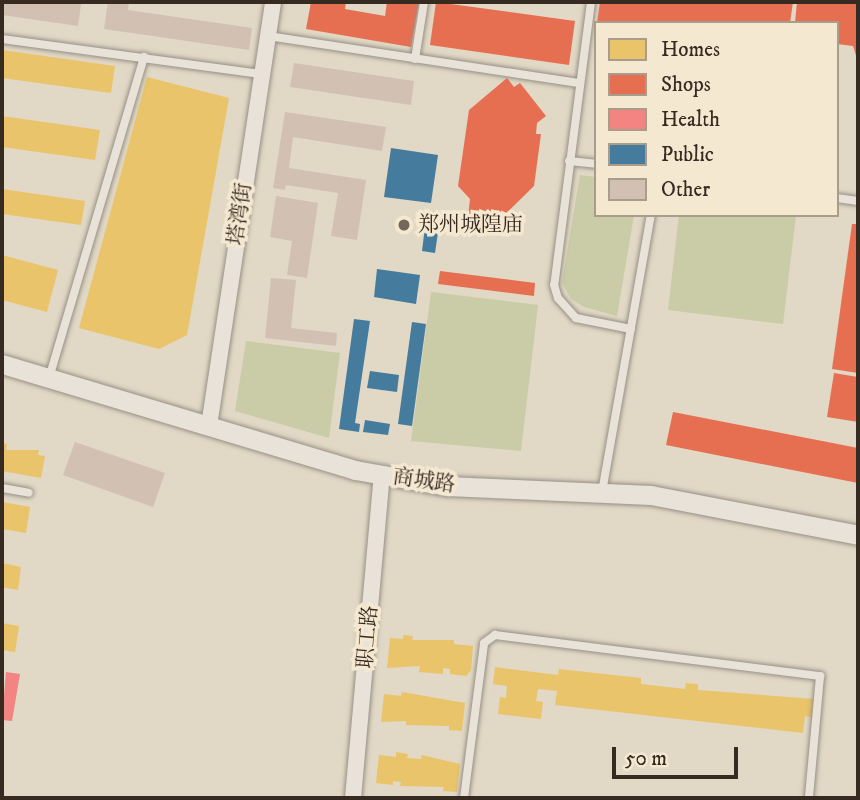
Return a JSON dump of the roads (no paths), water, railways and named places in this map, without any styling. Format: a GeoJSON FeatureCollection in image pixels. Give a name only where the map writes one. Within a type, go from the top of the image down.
{"type":"FeatureCollection","features":[{"type":"Feature","properties":{"kind":"street","name":"塔湾街"},"geometry":{"type":"LineString","coordinates":[[209,426],[273,2]]}},
{"type":"Feature","properties":{"kind":"street","name":"商城路"},"geometry":{"type":"LineString","coordinates":[[2,364],[382,475],[447,486],[651,495],[858,535]]}},
{"type":"Feature","properties":{"kind":"street","name":"职工路"},"geometry":{"type":"LineString","coordinates":[[353,798],[382,475]]}},
{"type":"Feature","properties":{"kind":"lane"},"geometry":{"type":"LineString","coordinates":[[415,59],[424,2]]}},
{"type":"Feature","properties":{"kind":"lane"},"geometry":{"type":"LineString","coordinates":[[591,2],[578,83],[554,285],[558,298],[576,318],[631,329]]}},
{"type":"Feature","properties":{"kind":"lane"},"geometry":{"type":"LineString","coordinates":[[268,36],[578,83]]}},
{"type":"Feature","properties":{"kind":"lane"},"geometry":{"type":"LineString","coordinates":[[2,39],[261,74]]}},
{"type":"Feature","properties":{"kind":"lane"},"geometry":{"type":"LineString","coordinates":[[49,378],[144,57]]}},
{"type":"Feature","properties":{"kind":"lane"},"geometry":{"type":"LineString","coordinates":[[569,161],[594,164]]}},
{"type":"Feature","properties":{"kind":"lane"},"geometry":{"type":"LineString","coordinates":[[839,198],[858,201]]}},
{"type":"Feature","properties":{"kind":"lane"},"geometry":{"type":"LineString","coordinates":[[602,492],[651,217]]}},
{"type":"Feature","properties":{"kind":"lane"},"geometry":{"type":"LineString","coordinates":[[2,488],[29,493]]}},
{"type":"Feature","properties":{"kind":"lane"},"geometry":{"type":"LineString","coordinates":[[464,798],[484,643],[495,635],[820,676],[809,798]]}},
{"type":"Feature","properties":{"kind":"place","name":"郑州城隍庙"},"geometry":{"type":"Point","coordinates":[404,225]}}]}
